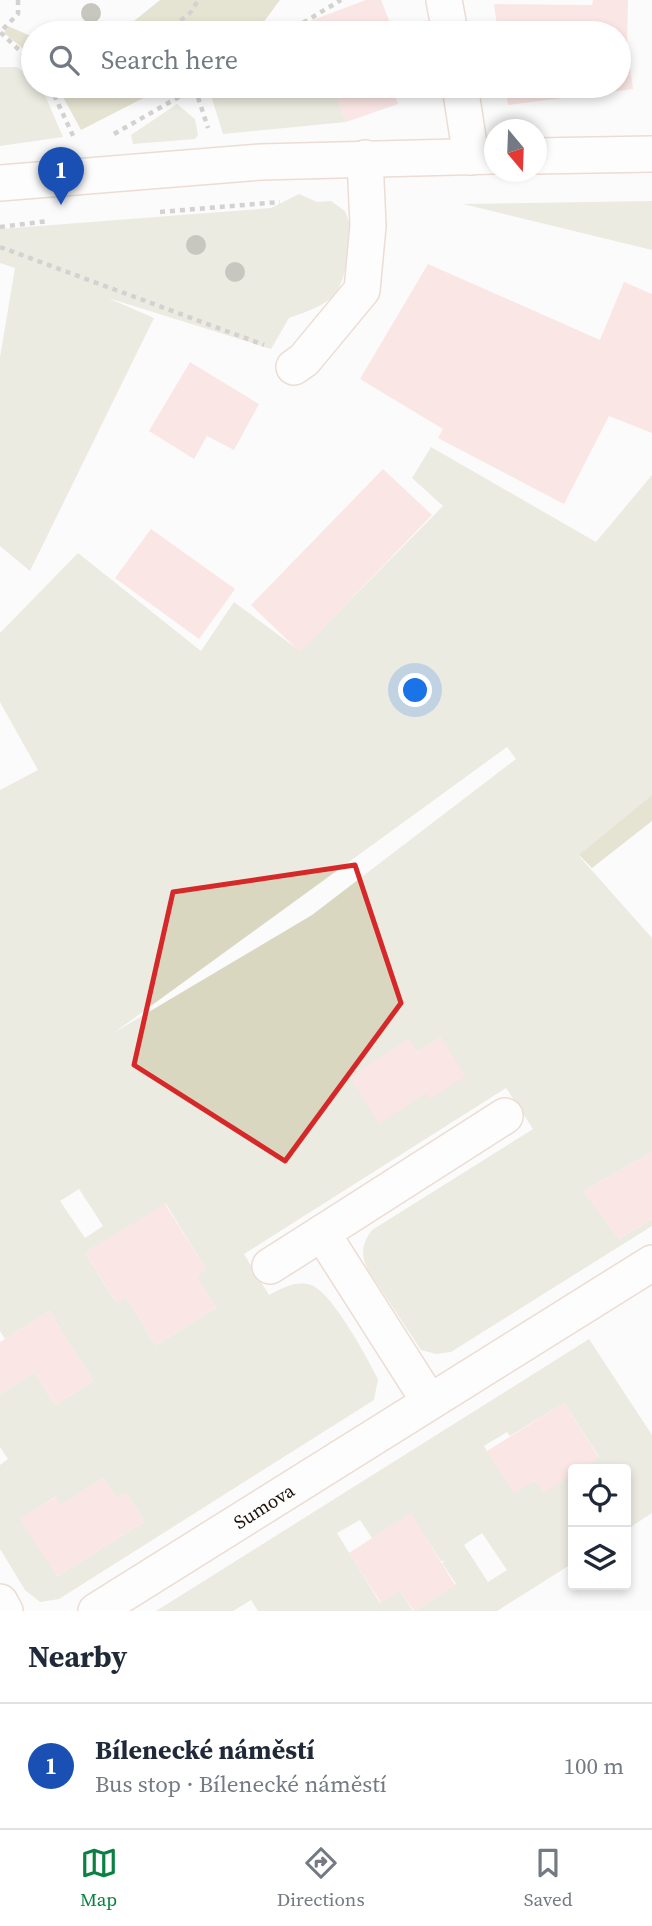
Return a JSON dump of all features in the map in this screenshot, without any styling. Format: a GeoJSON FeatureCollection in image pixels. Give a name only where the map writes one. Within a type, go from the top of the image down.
{"type":"FeatureCollection","features":[{"type":"Feature","properties":{"kind":"street"},"geometry":{"type":"LineString","coordinates":[[443,0],[447,21]]}},
{"type":"Feature","properties":{"kind":"street"},"geometry":{"type":"LineString","coordinates":[[0,183],[261,162],[483,157],[467,120],[462,98]]}},
{"type":"Feature","properties":{"kind":"street"},"geometry":{"type":"LineString","coordinates":[[547,156],[652,154]]}},
{"type":"Feature","properties":{"kind":"street"},"geometry":{"type":"LineString","coordinates":[[299,364],[362,290],[368,226],[365,158]]}},
{"type":"Feature","properties":{"kind":"street"},"geometry":{"type":"LineString","coordinates":[[270,1266],[505,1116]]}},
{"type":"Feature","properties":{"kind":"street"},"geometry":{"type":"LineString","coordinates":[[322,1233],[429,1401]]}},
{"type":"Feature","properties":{"kind":"street","name":"Sumova"},"geometry":{"type":"LineString","coordinates":[[96,1611],[652,1263]]}},
{"type":"Feature","properties":{"kind":"street"},"geometry":{"type":"LineString","coordinates":[[0,1602],[5,1611]]}},
{"type":"Feature","properties":{"kind":"path"},"geometry":{"type":"LineString","coordinates":[[18,0],[18,14],[0,32],[21,52]]}},
{"type":"Feature","properties":{"kind":"path"},"geometry":{"type":"LineString","coordinates":[[180,21],[191,12],[198,0]]}},
{"type":"Feature","properties":{"kind":"path"},"geometry":{"type":"LineString","coordinates":[[306,21],[341,0]]}},
{"type":"Feature","properties":{"kind":"path"},"geometry":{"type":"LineString","coordinates":[[55,98],[75,141]]}},
{"type":"Feature","properties":{"kind":"path"},"geometry":{"type":"LineString","coordinates":[[102,136],[115,134],[178,98]]}},
{"type":"Feature","properties":{"kind":"path"},"geometry":{"type":"LineString","coordinates":[[200,98],[209,132]]}},
{"type":"Feature","properties":{"kind":"path"},"geometry":{"type":"LineString","coordinates":[[64,144],[89,139]]}},
{"type":"Feature","properties":{"kind":"path"},"geometry":{"type":"LineString","coordinates":[[0,247],[299,364]]}},
{"type":"Feature","properties":{"kind":"highlighted area"},"geometry":{"type":"Polygon","coordinates":[[[355,865],[401,1003],[285,1161],[134,1065],[173,892],[355,865]]]}},
{"type":"Feature","properties":{"kind":"shaded area"},"geometry":{"type":"Polygon","coordinates":[[[160,0],[280,0],[264,21],[134,21],[160,0]]]}},
{"type":"Feature","properties":{"kind":"shaded area"},"geometry":{"type":"Polygon","coordinates":[[[8,26],[21,32],[21,47],[4,33],[8,26]]]}},
{"type":"Feature","properties":{"kind":"shaded area"},"geometry":{"type":"Polygon","coordinates":[[[0,67],[17,67],[21,70],[21,98],[46,98],[63,137],[0,146],[0,67]]]}},
{"type":"Feature","properties":{"kind":"shaded area"},"geometry":{"type":"Polygon","coordinates":[[[64,98],[144,98],[81,130],[64,98]]]}},
{"type":"Feature","properties":{"kind":"shaded area"},"geometry":{"type":"Polygon","coordinates":[[[212,98],[337,98],[346,122],[223,134],[212,98]]]}},
{"type":"Feature","properties":{"kind":"shaded area"},"geometry":{"type":"Polygon","coordinates":[[[177,104],[195,119],[198,135],[195,139],[133,144],[131,135],[177,104]]]}},
{"type":"Feature","properties":{"kind":"shaded area"},"geometry":{"type":"Polygon","coordinates":[[[299,194],[317,202],[331,201],[345,211],[357,244],[349,247],[343,277],[334,295],[317,307],[289,318],[271,349],[108,298],[154,318],[30,571],[0,546],[0,357],[15,268],[0,263],[0,229],[271,208],[299,194]]]}},
{"type":"Feature","properties":{"kind":"shaded area"},"geometry":{"type":"Polygon","coordinates":[[[652,201],[652,250],[463,204],[652,201]]]}},
{"type":"Feature","properties":{"kind":"shaded area"},"geometry":{"type":"Polygon","coordinates":[[[431,447],[596,542],[652,475],[652,795],[579,856],[652,938],[652,1152],[584,1191],[619,1239],[652,1219],[652,1226],[451,1352],[436,1354],[421,1350],[368,1270],[363,1254],[364,1244],[372,1230],[533,1129],[506,1088],[244,1254],[269,1295],[300,1283],[311,1285],[329,1300],[349,1327],[378,1379],[374,1400],[59,1599],[40,1602],[25,1590],[0,1549],[0,1465],[8,1459],[0,1447],[0,1394],[34,1372],[55,1405],[93,1381],[49,1311],[5,1339],[0,1331],[0,790],[38,770],[0,702],[0,633],[78,553],[201,651],[234,602],[300,651],[443,506],[412,478],[431,447]],[[507,747],[115,1032],[312,915],[516,759],[507,747]],[[441,1037],[417,1052],[408,1040],[351,1077],[379,1122],[426,1093],[441,1037]],[[79,1189],[60,1201],[85,1238],[103,1226],[79,1189]],[[166,1204],[85,1253],[116,1302],[126,1297],[156,1345],[216,1308],[196,1276],[206,1269],[166,1204]],[[103,1478],[61,1505],[55,1497],[21,1519],[57,1576],[144,1522],[126,1493],[116,1498],[103,1478]]]}},
{"type":"Feature","properties":{"kind":"shaded area"},"geometry":{"type":"Polygon","coordinates":[[[652,795],[652,821],[592,868],[579,855],[652,795]]]}},
{"type":"Feature","properties":{"kind":"shaded area"},"geometry":{"type":"Polygon","coordinates":[[[589,1339],[652,1435],[652,1513],[631,1527],[631,1464],[588,1464],[599,1457],[564,1403],[510,1436],[507,1432],[484,1446],[514,1493],[535,1480],[544,1492],[568,1477],[568,1566],[497,1611],[414,1611],[456,1584],[442,1563],[445,1561],[441,1561],[411,1514],[372,1538],[360,1520],[337,1533],[380,1603],[400,1591],[413,1611],[258,1611],[251,1600],[233,1611],[156,1611],[589,1339]],[[482,1533],[464,1545],[488,1582],[507,1570],[482,1533]]]}},
{"type":"Feature","properties":{"kind":"building"},"geometry":{"type":"Polygon","coordinates":[[[366,0],[381,0],[389,21],[310,21],[366,0]]]}},
{"type":"Feature","properties":{"kind":"building"},"geometry":{"type":"Polygon","coordinates":[[[593,0],[628,0],[628,21],[496,21],[494,4],[592,5],[593,0]]]}},
{"type":"Feature","properties":{"kind":"building"},"geometry":{"type":"Polygon","coordinates":[[[337,98],[396,98],[398,104],[346,122],[337,98]]]}},
{"type":"Feature","properties":{"kind":"building"},"geometry":{"type":"Polygon","coordinates":[[[507,98],[563,98],[508,105],[507,98]]]}},
{"type":"Feature","properties":{"kind":"building"},"geometry":{"type":"Polygon","coordinates":[[[428,264],[600,340],[624,282],[652,294],[652,433],[609,416],[564,504],[438,438],[443,429],[360,379],[428,264]]]}},
{"type":"Feature","properties":{"kind":"building"},"geometry":{"type":"Polygon","coordinates":[[[190,362],[259,404],[234,450],[207,436],[194,459],[149,431],[190,362]]]}},
{"type":"Feature","properties":{"kind":"building"},"geometry":{"type":"Polygon","coordinates":[[[383,469],[432,515],[300,652],[251,605],[383,469]]]}},
{"type":"Feature","properties":{"kind":"building"},"geometry":{"type":"Polygon","coordinates":[[[151,529],[235,589],[199,639],[115,578],[151,529]]]}},
{"type":"Feature","properties":{"kind":"building"},"geometry":{"type":"Polygon","coordinates":[[[441,1037],[466,1076],[430,1099],[426,1093],[379,1123],[350,1077],[409,1039],[417,1052],[441,1037]]]}},
{"type":"Feature","properties":{"kind":"building"},"geometry":{"type":"Polygon","coordinates":[[[652,1152],[652,1219],[619,1239],[584,1191],[652,1152]]]}},
{"type":"Feature","properties":{"kind":"building"},"geometry":{"type":"Polygon","coordinates":[[[165,1204],[206,1269],[196,1276],[216,1308],[156,1345],[126,1297],[117,1303],[85,1253],[165,1204]]]}},
{"type":"Feature","properties":{"kind":"building"},"geometry":{"type":"Polygon","coordinates":[[[49,1311],[93,1381],[55,1405],[34,1372],[0,1394],[0,1342],[49,1311]]]}},
{"type":"Feature","properties":{"kind":"building"},"geometry":{"type":"Polygon","coordinates":[[[564,1403],[599,1458],[589,1464],[568,1464],[568,1477],[544,1493],[535,1480],[514,1494],[487,1451],[564,1403]]]}},
{"type":"Feature","properties":{"kind":"building"},"geometry":{"type":"Polygon","coordinates":[[[103,1478],[116,1498],[126,1493],[144,1522],[57,1576],[20,1519],[56,1497],[61,1505],[103,1478]]]}},
{"type":"Feature","properties":{"kind":"building"},"geometry":{"type":"Polygon","coordinates":[[[411,1513],[455,1585],[414,1611],[400,1591],[381,1603],[349,1553],[411,1513]]]}},
{"type":"Feature","properties":{"kind":"place","name":"Bílenecké náměstí"},"geometry":{"type":"Point","coordinates":[61,205]}}]}
